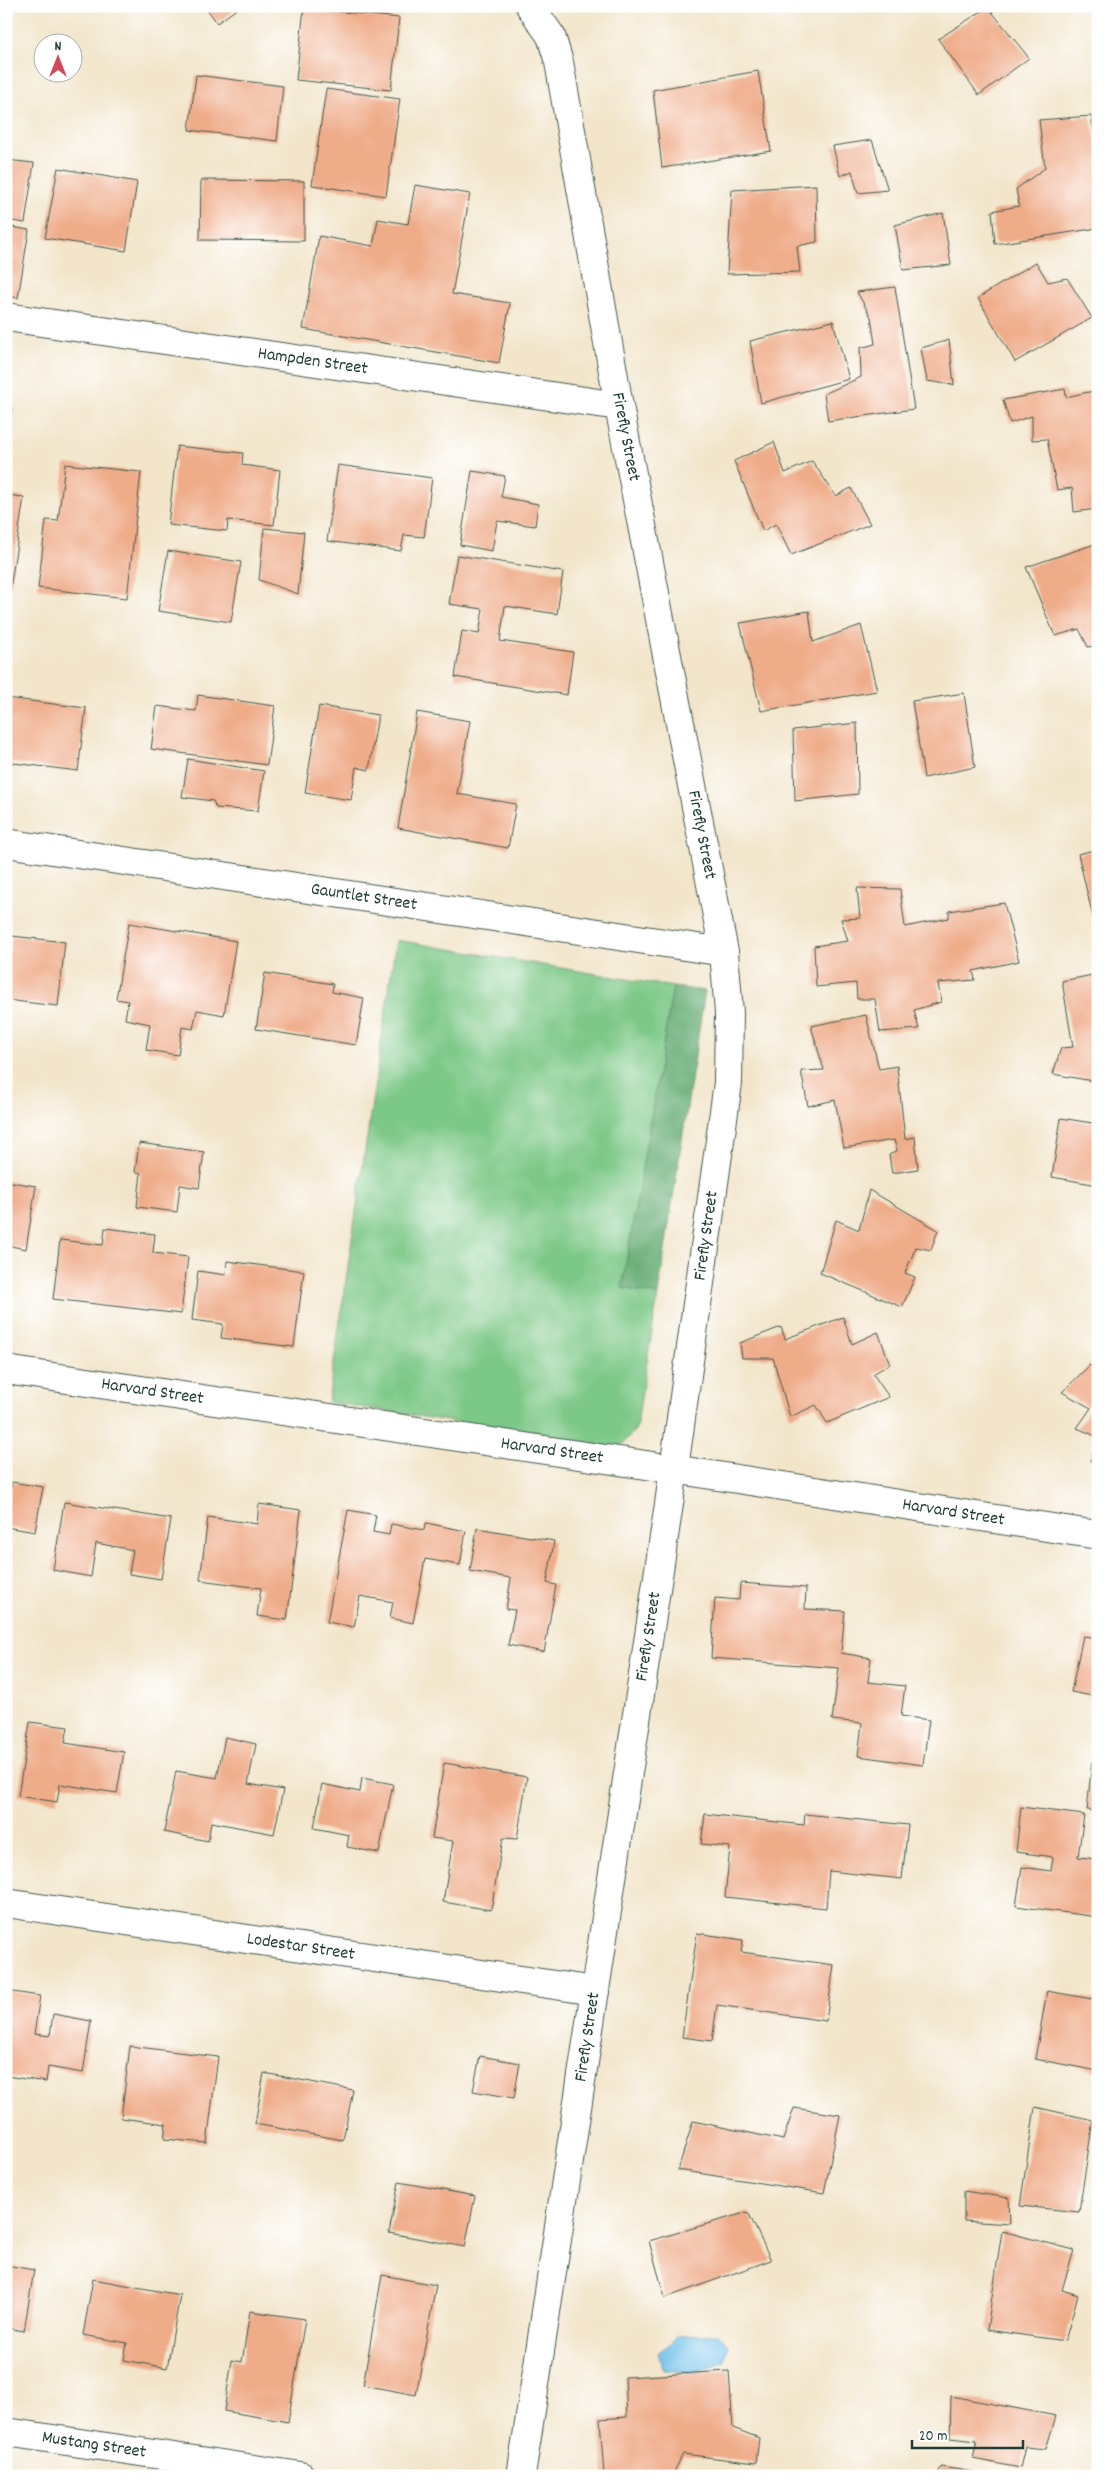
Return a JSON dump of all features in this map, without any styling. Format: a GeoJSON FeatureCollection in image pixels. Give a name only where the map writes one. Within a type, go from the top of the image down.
{"type":"FeatureCollection","features":[{"type":"Feature","properties":{"kind":"street","name":"Firefly Street"},"geometry":{"type":"LineString","coordinates":[[521,2476],[596,1991],[728,1083],[729,1013],[724,952],[619,406],[559,62],[550,36],[530,6]]}},
{"type":"Feature","properties":{"kind":"street","name":"Hampden Street"},"geometry":{"type":"LineString","coordinates":[[6,317],[619,406]]}},
{"type":"Feature","properties":{"kind":"street","name":"Gauntlet Street"},"geometry":{"type":"LineString","coordinates":[[6,843],[724,952]]}},
{"type":"Feature","properties":{"kind":"street","name":"Harvard Street"},"geometry":{"type":"LineString","coordinates":[[6,1370],[672,1469],[1098,1536]]}},
{"type":"Feature","properties":{"kind":"street","name":"Lodestar Street"},"geometry":{"type":"LineString","coordinates":[[6,1903],[596,1991]]}},
{"type":"Feature","properties":{"kind":"street","name":"Mustang Street"},"geometry":{"type":"LineString","coordinates":[[6,2432],[300,2476]]}},
{"type":"Feature","properties":{"kind":"green space"},"geometry":{"type":"Polygon","coordinates":[[[396,940],[673,987],[622,1288],[658,1295],[636,1429],[619,1448],[328,1402],[396,940]]]}},
{"type":"Feature","properties":{"kind":"green space"},"geometry":{"type":"Polygon","coordinates":[[[673,987],[705,991],[658,1295],[622,1288],[673,987]]]}},
{"type":"Feature","properties":{"kind":"water"},"geometry":{"type":"Polygon","coordinates":[[[717,2334],[729,2345],[724,2362],[696,2373],[664,2370],[658,2353],[678,2336],[717,2334]]]}},
{"type":"Feature","properties":{"kind":"building"},"geometry":{"type":"Polygon","coordinates":[[[205,6],[241,6],[217,23],[205,6]]]}},
{"type":"Feature","properties":{"kind":"building"},"geometry":{"type":"Polygon","coordinates":[[[988,7],[1029,58],[979,95],[938,39],[988,7]]]}},
{"type":"Feature","properties":{"kind":"building"},"geometry":{"type":"Polygon","coordinates":[[[304,8],[399,18],[391,90],[296,80],[304,8]]]}},
{"type":"Feature","properties":{"kind":"building"},"geometry":{"type":"Polygon","coordinates":[[[758,71],[771,151],[662,168],[653,90],[758,71]]]}},
{"type":"Feature","properties":{"kind":"building"},"geometry":{"type":"Polygon","coordinates":[[[196,75],[283,86],[277,141],[189,130],[196,75]]]}},
{"type":"Feature","properties":{"kind":"building"},"geometry":{"type":"Polygon","coordinates":[[[326,89],[400,99],[386,196],[312,185],[326,89]]]}},
{"type":"Feature","properties":{"kind":"building"},"geometry":{"type":"Polygon","coordinates":[[[1091,116],[1098,153],[1098,228],[995,244],[992,211],[1019,206],[1016,189],[1045,168],[1039,120],[1091,116]]]}},
{"type":"Feature","properties":{"kind":"building"},"geometry":{"type":"Polygon","coordinates":[[[872,140],[888,190],[858,193],[852,171],[840,176],[833,146],[872,140]]]}},
{"type":"Feature","properties":{"kind":"building"},"geometry":{"type":"Polygon","coordinates":[[[6,160],[34,163],[25,223],[6,220],[6,160]]]}},
{"type":"Feature","properties":{"kind":"building"},"geometry":{"type":"Polygon","coordinates":[[[58,168],[137,182],[126,251],[45,238],[58,168]]]}},
{"type":"Feature","properties":{"kind":"building"},"geometry":{"type":"Polygon","coordinates":[[[201,180],[304,181],[304,241],[200,240],[201,180]]]}},
{"type":"Feature","properties":{"kind":"building"},"geometry":{"type":"Polygon","coordinates":[[[415,185],[470,194],[452,294],[510,303],[499,363],[303,329],[319,236],[373,246],[378,219],[408,224],[415,185]]]}},
{"type":"Feature","properties":{"kind":"building"},"geometry":{"type":"Polygon","coordinates":[[[816,185],[817,242],[797,246],[800,272],[727,274],[732,190],[816,185]]]}},
{"type":"Feature","properties":{"kind":"building"},"geometry":{"type":"Polygon","coordinates":[[[943,213],[951,265],[903,270],[895,225],[943,213]]]}},
{"type":"Feature","properties":{"kind":"building"},"geometry":{"type":"Polygon","coordinates":[[[6,226],[29,230],[18,298],[6,296],[6,226]]]}},
{"type":"Feature","properties":{"kind":"building"},"geometry":{"type":"Polygon","coordinates":[[[1036,262],[1048,282],[1067,278],[1092,318],[1015,362],[978,298],[1036,262]]]}},
{"type":"Feature","properties":{"kind":"building"},"geometry":{"type":"Polygon","coordinates":[[[895,287],[914,409],[828,421],[824,394],[861,377],[860,348],[875,344],[871,317],[857,292],[895,287]]]}},
{"type":"Feature","properties":{"kind":"building"},"geometry":{"type":"Polygon","coordinates":[[[833,321],[849,379],[761,403],[750,341],[833,321]]]}},
{"type":"Feature","properties":{"kind":"building"},"geometry":{"type":"Polygon","coordinates":[[[949,340],[954,385],[927,381],[921,348],[949,340]]]}},
{"type":"Feature","properties":{"kind":"building"},"geometry":{"type":"Polygon","coordinates":[[[1065,389],[1066,397],[1098,390],[1098,509],[1074,512],[1072,488],[1057,490],[1047,439],[1032,440],[1032,416],[1010,423],[1003,400],[1065,389]]]}},
{"type":"Feature","properties":{"kind":"building"},"geometry":{"type":"Polygon","coordinates":[[[6,408],[12,408],[8,444],[6,444],[6,408]]]}},
{"type":"Feature","properties":{"kind":"building"},"geometry":{"type":"Polygon","coordinates":[[[774,442],[785,473],[812,461],[836,496],[851,488],[870,524],[791,555],[776,524],[763,531],[734,461],[774,442]]]}},
{"type":"Feature","properties":{"kind":"building"},"geometry":{"type":"Polygon","coordinates":[[[177,446],[243,453],[242,465],[280,470],[274,525],[228,520],[227,531],[168,525],[177,446]]]}},
{"type":"Feature","properties":{"kind":"building"},"geometry":{"type":"Polygon","coordinates":[[[65,464],[141,472],[127,598],[38,588],[46,520],[58,521],[65,464]]]}},
{"type":"Feature","properties":{"kind":"building"},"geometry":{"type":"Polygon","coordinates":[[[338,465],[432,478],[424,537],[404,535],[401,551],[327,541],[338,465]]]}},
{"type":"Feature","properties":{"kind":"building"},"geometry":{"type":"Polygon","coordinates":[[[472,471],[505,476],[501,497],[538,504],[535,526],[497,521],[492,551],[460,545],[472,471]]]}},
{"type":"Feature","properties":{"kind":"building"},"geometry":{"type":"Polygon","coordinates":[[[6,495],[24,497],[10,590],[6,587],[6,495]]]}},
{"type":"Feature","properties":{"kind":"building"},"geometry":{"type":"Polygon","coordinates":[[[264,528],[304,532],[298,594],[259,580],[264,528]]]}},
{"type":"Feature","properties":{"kind":"building"},"geometry":{"type":"Polygon","coordinates":[[[1098,543],[1098,645],[1088,647],[1079,629],[1055,636],[1026,567],[1098,543]]]}},
{"type":"Feature","properties":{"kind":"building"},"geometry":{"type":"Polygon","coordinates":[[[168,551],[241,562],[231,622],[158,611],[168,551]]]}},
{"type":"Feature","properties":{"kind":"building"},"geometry":{"type":"Polygon","coordinates":[[[457,555],[563,572],[557,614],[505,606],[500,641],[573,652],[567,695],[455,677],[462,631],[479,634],[483,609],[449,604],[457,555]]]}},
{"type":"Feature","properties":{"kind":"building"},"geometry":{"type":"Polygon","coordinates":[[[809,611],[813,642],[861,625],[877,691],[761,711],[740,623],[809,611]]]}},
{"type":"Feature","properties":{"kind":"building"},"geometry":{"type":"Polygon","coordinates":[[[964,693],[975,767],[924,778],[912,701],[964,693]]]}},
{"type":"Feature","properties":{"kind":"building"},"geometry":{"type":"Polygon","coordinates":[[[198,695],[275,706],[267,765],[151,749],[157,706],[196,711],[198,695]]]}},
{"type":"Feature","properties":{"kind":"building"},"geometry":{"type":"Polygon","coordinates":[[[6,698],[86,708],[78,771],[6,762],[6,698]]]}},
{"type":"Feature","properties":{"kind":"building"},"geometry":{"type":"Polygon","coordinates":[[[319,706],[378,715],[369,770],[356,767],[351,800],[305,793],[319,706]]]}},
{"type":"Feature","properties":{"kind":"building"},"geometry":{"type":"Polygon","coordinates":[[[417,712],[470,721],[457,794],[516,804],[508,848],[398,828],[417,712]]]}},
{"type":"Feature","properties":{"kind":"building"},"geometry":{"type":"Polygon","coordinates":[[[857,723],[858,794],[795,801],[793,730],[857,723]]]}},
{"type":"Feature","properties":{"kind":"building"},"geometry":{"type":"Polygon","coordinates":[[[188,759],[264,771],[258,811],[216,808],[213,801],[182,797],[188,759]]]}},
{"type":"Feature","properties":{"kind":"building"},"geometry":{"type":"Polygon","coordinates":[[[1098,849],[1098,933],[1097,934],[1078,854],[1098,849]]]}},
{"type":"Feature","properties":{"kind":"building"},"geometry":{"type":"Polygon","coordinates":[[[857,888],[900,889],[905,927],[949,918],[949,911],[1004,903],[1019,961],[973,971],[975,980],[938,983],[941,1002],[914,1010],[919,1029],[880,1032],[875,999],[857,999],[856,983],[816,987],[814,946],[848,941],[841,919],[860,918],[857,888]]]}},
{"type":"Feature","properties":{"kind":"building"},"geometry":{"type":"Polygon","coordinates":[[[129,923],[236,941],[224,1015],[197,1010],[193,1029],[182,1027],[178,1055],[146,1050],[150,1024],[125,1019],[128,1001],[116,999],[129,923]]]}},
{"type":"Feature","properties":{"kind":"building"},"geometry":{"type":"Polygon","coordinates":[[[12,936],[65,942],[58,1006],[6,1000],[6,951],[10,951],[12,936]]]}},
{"type":"Feature","properties":{"kind":"building"},"geometry":{"type":"Polygon","coordinates":[[[265,973],[333,984],[332,992],[364,998],[356,1045],[256,1029],[265,973]]]}},
{"type":"Feature","properties":{"kind":"building"},"geometry":{"type":"Polygon","coordinates":[[[1098,974],[1098,1082],[1053,1074],[1061,1048],[1073,1047],[1062,981],[1098,974]]]}},
{"type":"Feature","properties":{"kind":"building"},"geometry":{"type":"Polygon","coordinates":[[[866,1015],[879,1069],[897,1066],[905,1139],[915,1137],[918,1169],[892,1173],[889,1155],[897,1151],[894,1140],[844,1148],[835,1100],[808,1106],[801,1071],[824,1070],[811,1026],[866,1015]]]}},
{"type":"Feature","properties":{"kind":"building"},"geometry":{"type":"Polygon","coordinates":[[[1061,1118],[1098,1124],[1098,1185],[1052,1177],[1061,1118]]]}},
{"type":"Feature","properties":{"kind":"building"},"geometry":{"type":"Polygon","coordinates":[[[139,1143],[204,1152],[199,1188],[180,1185],[177,1212],[137,1207],[141,1173],[135,1172],[139,1143]]]}},
{"type":"Feature","properties":{"kind":"building"},"geometry":{"type":"Polygon","coordinates":[[[6,1181],[36,1186],[26,1249],[6,1245],[6,1181]]]}},
{"type":"Feature","properties":{"kind":"building"},"geometry":{"type":"Polygon","coordinates":[[[869,1190],[938,1230],[931,1250],[916,1247],[905,1273],[915,1277],[902,1307],[820,1273],[836,1220],[859,1230],[869,1190]]]}},
{"type":"Feature","properties":{"kind":"building"},"geometry":{"type":"Polygon","coordinates":[[[105,1228],[155,1234],[153,1253],[188,1257],[181,1314],[53,1299],[60,1240],[103,1245],[105,1228]]]}},
{"type":"Feature","properties":{"kind":"building"},"geometry":{"type":"Polygon","coordinates":[[[227,1261],[304,1271],[294,1347],[221,1338],[223,1324],[192,1320],[198,1271],[226,1275],[227,1261]]]}},
{"type":"Feature","properties":{"kind":"building"},"geometry":{"type":"Polygon","coordinates":[[[843,1317],[852,1344],[878,1332],[890,1364],[873,1374],[889,1397],[827,1423],[816,1405],[790,1417],[773,1358],[742,1358],[740,1343],[781,1327],[785,1339],[843,1317]]]}},
{"type":"Feature","properties":{"kind":"building"},"geometry":{"type":"Polygon","coordinates":[[[1090,1365],[1098,1371],[1098,1437],[1077,1428],[1091,1408],[1062,1392],[1090,1365]]]}},
{"type":"Feature","properties":{"kind":"building"},"geometry":{"type":"Polygon","coordinates":[[[1098,1440],[1098,1463],[1090,1461],[1098,1440]]]}},
{"type":"Feature","properties":{"kind":"building"},"geometry":{"type":"Polygon","coordinates":[[[12,1482],[43,1487],[35,1532],[6,1527],[6,1497],[9,1497],[12,1482]]]}},
{"type":"Feature","properties":{"kind":"building"},"geometry":{"type":"Polygon","coordinates":[[[64,1502],[171,1519],[161,1579],[129,1574],[133,1550],[96,1543],[91,1577],[53,1570],[64,1502]]]}},
{"type":"Feature","properties":{"kind":"building"},"geometry":{"type":"Polygon","coordinates":[[[259,1504],[301,1510],[287,1620],[257,1616],[261,1588],[200,1580],[208,1517],[257,1524],[259,1504]]]}},
{"type":"Feature","properties":{"kind":"building"},"geometry":{"type":"Polygon","coordinates":[[[348,1510],[376,1515],[373,1532],[389,1535],[391,1524],[424,1530],[426,1523],[466,1531],[460,1565],[425,1559],[413,1623],[390,1618],[393,1602],[360,1596],[354,1627],[327,1622],[348,1510]]]}},
{"type":"Feature","properties":{"kind":"building"},"geometry":{"type":"Polygon","coordinates":[[[477,1528],[554,1541],[547,1583],[556,1585],[544,1652],[508,1645],[515,1610],[506,1609],[511,1578],[470,1571],[477,1528]]]}},
{"type":"Feature","properties":{"kind":"building"},"geometry":{"type":"Polygon","coordinates":[[[740,1583],[806,1588],[805,1609],[845,1611],[841,1653],[871,1658],[868,1682],[905,1686],[901,1716],[929,1720],[923,1765],[858,1756],[862,1723],[832,1720],[839,1668],[711,1658],[715,1598],[739,1600],[740,1583]]]}},
{"type":"Feature","properties":{"kind":"building"},"geometry":{"type":"Polygon","coordinates":[[[1083,1636],[1098,1638],[1098,1697],[1071,1692],[1083,1636]]]}},
{"type":"Feature","properties":{"kind":"building"},"geometry":{"type":"Polygon","coordinates":[[[30,1722],[68,1727],[65,1743],[124,1752],[117,1793],[60,1784],[57,1802],[18,1796],[30,1722]]]}},
{"type":"Feature","properties":{"kind":"building"},"geometry":{"type":"Polygon","coordinates":[[[225,1737],[256,1744],[248,1784],[283,1790],[274,1834],[211,1822],[208,1841],[164,1832],[176,1771],[217,1778],[225,1737]]]}},
{"type":"Feature","properties":{"kind":"building"},"geometry":{"type":"Polygon","coordinates":[[[1092,1761],[1098,1761],[1098,1811],[1087,1810],[1092,1761]]]}},
{"type":"Feature","properties":{"kind":"building"},"geometry":{"type":"Polygon","coordinates":[[[444,1763],[527,1777],[517,1839],[503,1838],[491,1910],[443,1902],[453,1841],[432,1838],[444,1763]]]}},
{"type":"Feature","properties":{"kind":"building"},"geometry":{"type":"Polygon","coordinates":[[[362,1778],[393,1784],[379,1853],[347,1847],[349,1835],[314,1828],[322,1784],[360,1792],[362,1778]]]}},
{"type":"Feature","properties":{"kind":"building"},"geometry":{"type":"Polygon","coordinates":[[[1021,1807],[1084,1815],[1078,1857],[1098,1859],[1098,1917],[1016,1906],[1022,1867],[1051,1871],[1053,1857],[1016,1852],[1021,1807]]]}},
{"type":"Feature","properties":{"kind":"building"},"geometry":{"type":"Polygon","coordinates":[[[705,1814],[804,1825],[805,1814],[908,1825],[902,1879],[829,1871],[826,1908],[725,1897],[730,1847],[701,1844],[705,1814]]]}},
{"type":"Feature","properties":{"kind":"building"},"geometry":{"type":"Polygon","coordinates":[[[697,1933],[743,1940],[741,1952],[834,1965],[826,2021],[717,2005],[712,2041],[682,2037],[697,1933]]]}},
{"type":"Feature","properties":{"kind":"building"},"geometry":{"type":"Polygon","coordinates":[[[6,1991],[40,1996],[34,2034],[50,2036],[53,2014],[91,2021],[83,2073],[48,2067],[46,2082],[6,2076],[6,1991]]]}},
{"type":"Feature","properties":{"kind":"building"},"geometry":{"type":"Polygon","coordinates":[[[1047,1991],[1098,2000],[1098,2071],[1035,2059],[1047,1991]]]}},
{"type":"Feature","properties":{"kind":"building"},"geometry":{"type":"Polygon","coordinates":[[[130,2046],[218,2057],[207,2143],[164,2139],[166,2124],[121,2118],[130,2046]]]}},
{"type":"Feature","properties":{"kind":"building"},"geometry":{"type":"Polygon","coordinates":[[[480,2056],[520,2063],[514,2098],[473,2091],[480,2056]]]}},
{"type":"Feature","properties":{"kind":"building"},"geometry":{"type":"Polygon","coordinates":[[[264,2073],[353,2090],[343,2140],[255,2124],[264,2073]]]}},
{"type":"Feature","properties":{"kind":"building"},"geometry":{"type":"Polygon","coordinates":[[[1035,2107],[1093,2120],[1079,2212],[1020,2206],[1035,2107]]]}},
{"type":"Feature","properties":{"kind":"building"},"geometry":{"type":"Polygon","coordinates":[[[794,2108],[840,2115],[824,2193],[678,2170],[693,2121],[783,2140],[794,2108]]]}},
{"type":"Feature","properties":{"kind":"building"},"geometry":{"type":"Polygon","coordinates":[[[399,2182],[475,2196],[465,2247],[389,2233],[399,2182]]]}},
{"type":"Feature","properties":{"kind":"building"},"geometry":{"type":"Polygon","coordinates":[[[964,2191],[1009,2198],[1010,2224],[964,2221],[964,2191]]]}},
{"type":"Feature","properties":{"kind":"building"},"geometry":{"type":"Polygon","coordinates":[[[748,2212],[771,2260],[665,2298],[649,2241],[748,2212]]]}},
{"type":"Feature","properties":{"kind":"building"},"geometry":{"type":"Polygon","coordinates":[[[1002,2231],[1074,2250],[1062,2290],[1078,2295],[1065,2341],[987,2330],[1002,2231]]]}},
{"type":"Feature","properties":{"kind":"building"},"geometry":{"type":"Polygon","coordinates":[[[6,2265],[34,2270],[24,2331],[6,2328],[6,2265]]]}},
{"type":"Feature","properties":{"kind":"building"},"geometry":{"type":"Polygon","coordinates":[[[382,2275],[436,2285],[416,2395],[363,2385],[382,2275]]]}},
{"type":"Feature","properties":{"kind":"building"},"geometry":{"type":"Polygon","coordinates":[[[93,2279],[180,2295],[167,2368],[124,2360],[127,2343],[83,2335],[93,2279]]]}},
{"type":"Feature","properties":{"kind":"building"},"geometry":{"type":"Polygon","coordinates":[[[250,2311],[305,2319],[288,2422],[224,2411],[232,2360],[242,2362],[250,2311]]]}},
{"type":"Feature","properties":{"kind":"building"},"geometry":{"type":"Polygon","coordinates":[[[729,2371],[733,2428],[759,2438],[756,2463],[683,2454],[672,2476],[604,2476],[600,2419],[627,2417],[625,2377],[729,2371]]]}},
{"type":"Feature","properties":{"kind":"building"},"geometry":{"type":"Polygon","coordinates":[[[951,2396],[1056,2416],[1046,2449],[1025,2447],[1020,2468],[973,2459],[977,2441],[950,2438],[951,2396]]]}},
{"type":"Feature","properties":{"kind":"building"},"geometry":{"type":"Polygon","coordinates":[[[941,2467],[994,2475],[994,2476],[937,2476],[941,2467]]]}}]}
